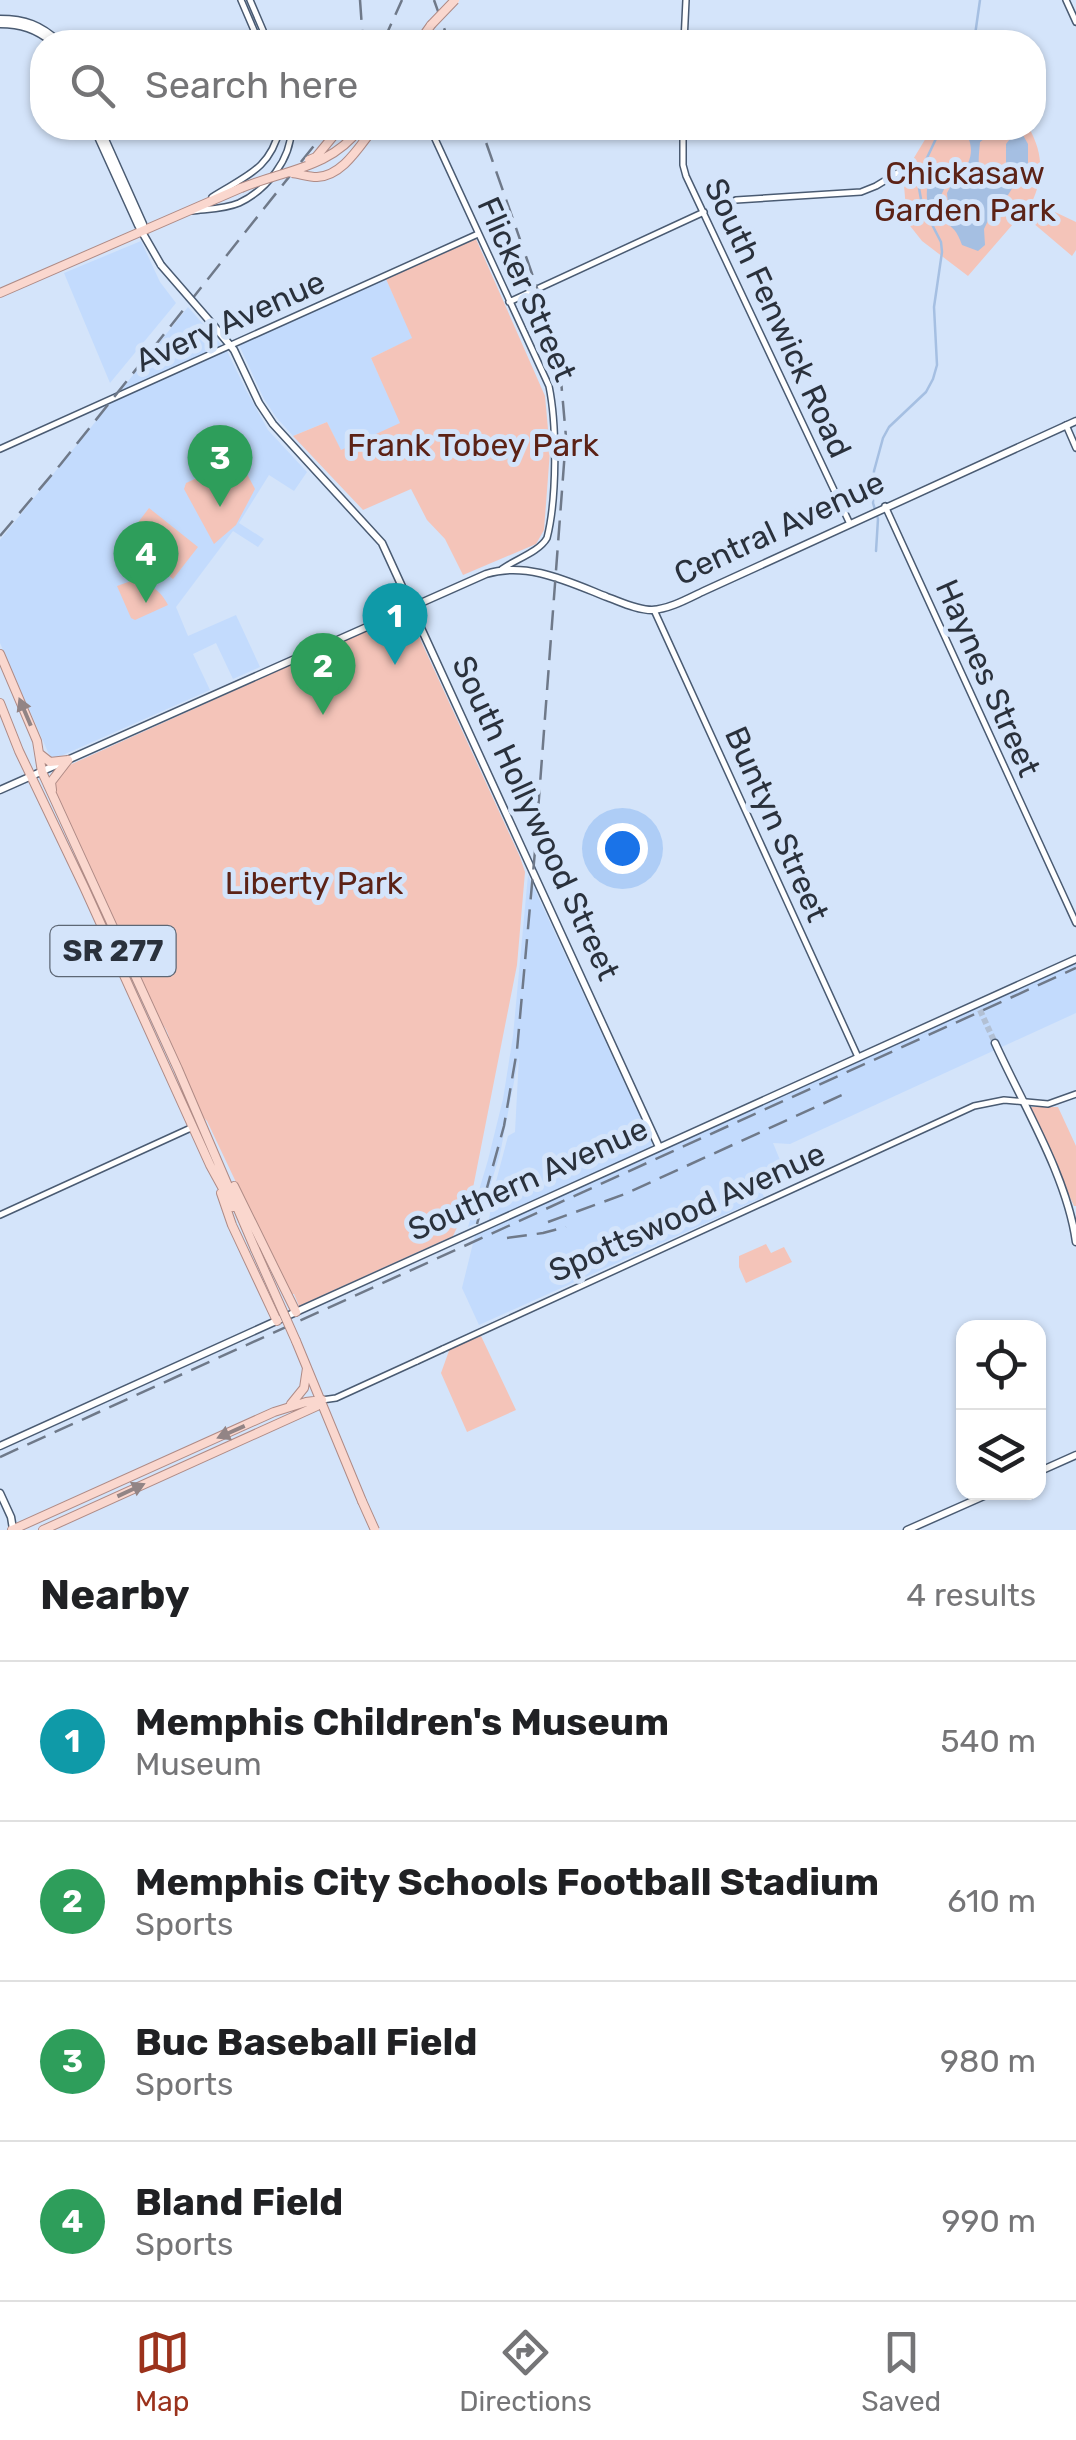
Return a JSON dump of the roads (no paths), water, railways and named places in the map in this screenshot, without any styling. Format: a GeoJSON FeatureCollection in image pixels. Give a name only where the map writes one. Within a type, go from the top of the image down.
{"type":"FeatureCollection","features":[{"type":"Feature","properties":{"kind":"main road"},"geometry":{"type":"LineString","coordinates":[[428,30],[446,0]]}},
{"type":"Feature","properties":{"kind":"main road"},"geometry":{"type":"LineString","coordinates":[[431,25],[455,0]]}},
{"type":"Feature","properties":{"kind":"main road"},"geometry":{"type":"LineString","coordinates":[[0,22],[24,20],[42,30]]}},
{"type":"Feature","properties":{"kind":"main road","name":"South Hollywood Street"},"geometry":{"type":"LineString","coordinates":[[104,140],[161,265],[231,345],[273,424],[382,543],[659,1147]]}},
{"type":"Feature","properties":{"kind":"main road"},"geometry":{"type":"LineString","coordinates":[[288,172],[316,156],[330,140]]}},
{"type":"Feature","properties":{"kind":"main road"},"geometry":{"type":"LineString","coordinates":[[0,293],[241,188],[328,158],[350,140]]}},
{"type":"Feature","properties":{"kind":"main road"},"geometry":{"type":"LineString","coordinates":[[288,172],[319,177],[333,173],[364,140]]}},
{"type":"Feature","properties":{"kind":"main road","name":"Central Avenue"},"geometry":{"type":"LineString","coordinates":[[502,568],[548,575],[624,604],[654,610],[716,586],[1076,421]]}},
{"type":"Feature","properties":{"kind":"main road"},"geometry":{"type":"LineString","coordinates":[[0,790],[502,568]]}},
{"type":"Feature","properties":{"kind":"main road","name":"SR 277"},"geometry":{"type":"LineString","coordinates":[[0,654],[37,741],[42,772],[197,1125],[210,1165],[254,1248]]}},
{"type":"Feature","properties":{"kind":"main road","name":"SR 277"},"geometry":{"type":"LineString","coordinates":[[0,703],[197,1125],[216,1155],[375,1530]]}},
{"type":"Feature","properties":{"kind":"main road"},"geometry":{"type":"LineString","coordinates":[[39,752],[46,760],[68,760]]}},
{"type":"Feature","properties":{"kind":"main road"},"geometry":{"type":"LineString","coordinates":[[52,794],[51,782],[68,760]]}},
{"type":"Feature","properties":{"kind":"main road","name":"Southern Avenue"},"geometry":{"type":"LineString","coordinates":[[0,1446],[858,1057],[978,1007],[1076,959]]}},
{"type":"Feature","properties":{"kind":"main road"},"geometry":{"type":"LineString","coordinates":[[995,1043],[1062,1186],[1076,1242]]}},
{"type":"Feature","properties":{"kind":"main road"},"geometry":{"type":"LineString","coordinates":[[216,1155],[296,1312]]}},
{"type":"Feature","properties":{"kind":"main road"},"geometry":{"type":"LineString","coordinates":[[210,1165],[232,1225],[277,1321]]}},
{"type":"Feature","properties":{"kind":"main road"},"geometry":{"type":"LineString","coordinates":[[287,1407],[304,1388],[307,1364]]}},
{"type":"Feature","properties":{"kind":"main road"},"geometry":{"type":"LineString","coordinates":[[0,1493],[11,1517],[12,1530],[287,1407],[322,1400]]}},
{"type":"Feature","properties":{"kind":"main road"},"geometry":{"type":"LineString","coordinates":[[42,1530],[317,1406],[322,1400]]}},
{"type":"Feature","properties":{"kind":"main road"},"geometry":{"type":"LineString","coordinates":[[195,1448],[200,1458]]}},
{"type":"Feature","properties":{"kind":"main road"},"geometry":{"type":"LineString","coordinates":[[1046,1468],[1076,1455]]}},
{"type":"Feature","properties":{"kind":"main road"},"geometry":{"type":"LineString","coordinates":[[907,1530],[975,1500]]}},
{"type":"Feature","properties":{"kind":"street"},"geometry":{"type":"LineString","coordinates":[[685,30],[686,0]]}},
{"type":"Feature","properties":{"kind":"street"},"geometry":{"type":"LineString","coordinates":[[1066,0],[1076,22]]}},
{"type":"Feature","properties":{"kind":"street"},"geometry":{"type":"LineString","coordinates":[[247,3],[255,30]]}},
{"type":"Feature","properties":{"kind":"street"},"geometry":{"type":"LineString","coordinates":[[247,3],[262,30]]}},
{"type":"Feature","properties":{"kind":"street"},"geometry":{"type":"LineString","coordinates":[[190,212],[258,170],[277,140]]}},
{"type":"Feature","properties":{"kind":"street"},"geometry":{"type":"LineString","coordinates":[[190,212],[227,207],[256,192],[282,162],[291,140]]}},
{"type":"Feature","properties":{"kind":"street","name":"Flicker Street"},"geometry":{"type":"LineString","coordinates":[[435,140],[549,386],[554,407],[548,538],[542,547],[502,568]]}},
{"type":"Feature","properties":{"kind":"street","name":"South Fenwick Road"},"geometry":{"type":"LineString","coordinates":[[684,140],[686,176],[850,524]]}},
{"type":"Feature","properties":{"kind":"street"},"geometry":{"type":"LineString","coordinates":[[736,200],[861,192],[900,172]]}},
{"type":"Feature","properties":{"kind":"street"},"geometry":{"type":"LineString","coordinates":[[509,302],[704,212]]}},
{"type":"Feature","properties":{"kind":"street","name":"Avery Avenue"},"geometry":{"type":"LineString","coordinates":[[0,448],[478,234]]}},
{"type":"Feature","properties":{"kind":"street"},"geometry":{"type":"LineString","coordinates":[[1066,425],[1076,448]]}},
{"type":"Feature","properties":{"kind":"street","name":"Haynes Street"},"geometry":{"type":"LineString","coordinates":[[885,506],[1076,923]]}},
{"type":"Feature","properties":{"kind":"street","name":"Buntyn Street"},"geometry":{"type":"LineString","coordinates":[[654,610],[858,1057]]}},
{"type":"Feature","properties":{"kind":"street","name":"Spottswood Avenue"},"geometry":{"type":"LineString","coordinates":[[322,1400],[336,1398],[974,1106],[995,1100],[1048,1104],[1076,1094]]}},
{"type":"Feature","properties":{"kind":"street"},"geometry":{"type":"LineString","coordinates":[[0,1215],[197,1125]]}},
{"type":"Feature","properties":{"kind":"waterway"},"geometry":{"type":"LineString","coordinates":[[976,30],[980,0]]}},
{"type":"Feature","properties":{"kind":"waterway"},"geometry":{"type":"LineString","coordinates":[[876,551],[874,471],[883,438],[889,427],[926,392],[937,365],[934,307],[941,242],[922,205],[919,188],[935,140]]}},
{"type":"Feature","properties":{"kind":"tunnel"},"geometry":{"type":"LineString","coordinates":[[980,1010],[995,1043]]}},
{"type":"Feature","properties":{"kind":"railway"},"geometry":{"type":"LineString","coordinates":[[360,0],[362,30]]}},
{"type":"Feature","properties":{"kind":"railway"},"geometry":{"type":"LineString","coordinates":[[388,30],[402,0]]}},
{"type":"Feature","properties":{"kind":"railway"},"geometry":{"type":"LineString","coordinates":[[434,0],[445,30]]}},
{"type":"Feature","properties":{"kind":"railway"},"geometry":{"type":"LineString","coordinates":[[0,536],[318,140]]}},
{"type":"Feature","properties":{"kind":"railway"},"geometry":{"type":"LineString","coordinates":[[477,1224],[504,1126],[517,1050],[566,437],[560,369],[551,328],[485,140]]}},
{"type":"Feature","properties":{"kind":"railway"},"geometry":{"type":"LineString","coordinates":[[0,1457],[1076,968]]}},
{"type":"Feature","properties":{"kind":"railway"},"geometry":{"type":"LineString","coordinates":[[548,1222],[625,1194],[842,1095]]}},
{"type":"Feature","properties":{"kind":"railway"},"geometry":{"type":"LineString","coordinates":[[507,1238],[566,1227]]}},
{"type":"Feature","properties":{"kind":"place","name":"Buc Baseball Field"},"geometry":{"type":"Point","coordinates":[220,507]}},
{"type":"Feature","properties":{"kind":"place","name":"Bland Field"},"geometry":{"type":"Point","coordinates":[146,603]}},
{"type":"Feature","properties":{"kind":"place","name":"Memphis Children's Museum"},"geometry":{"type":"Point","coordinates":[395,665]}},
{"type":"Feature","properties":{"kind":"place","name":"Memphis City Schools Football Stadium"},"geometry":{"type":"Point","coordinates":[323,715]}},
{"type":"Feature","properties":{"kind":"park label","name":"Chickasaw Garden Park"},"geometry":{"type":"Point","coordinates":[965,192]}},
{"type":"Feature","properties":{"kind":"park label","name":"Frank Tobey Park"},"geometry":{"type":"Point","coordinates":[473,445]}},
{"type":"Feature","properties":{"kind":"park label","name":"Liberty Park"},"geometry":{"type":"Point","coordinates":[314,883]}}]}
